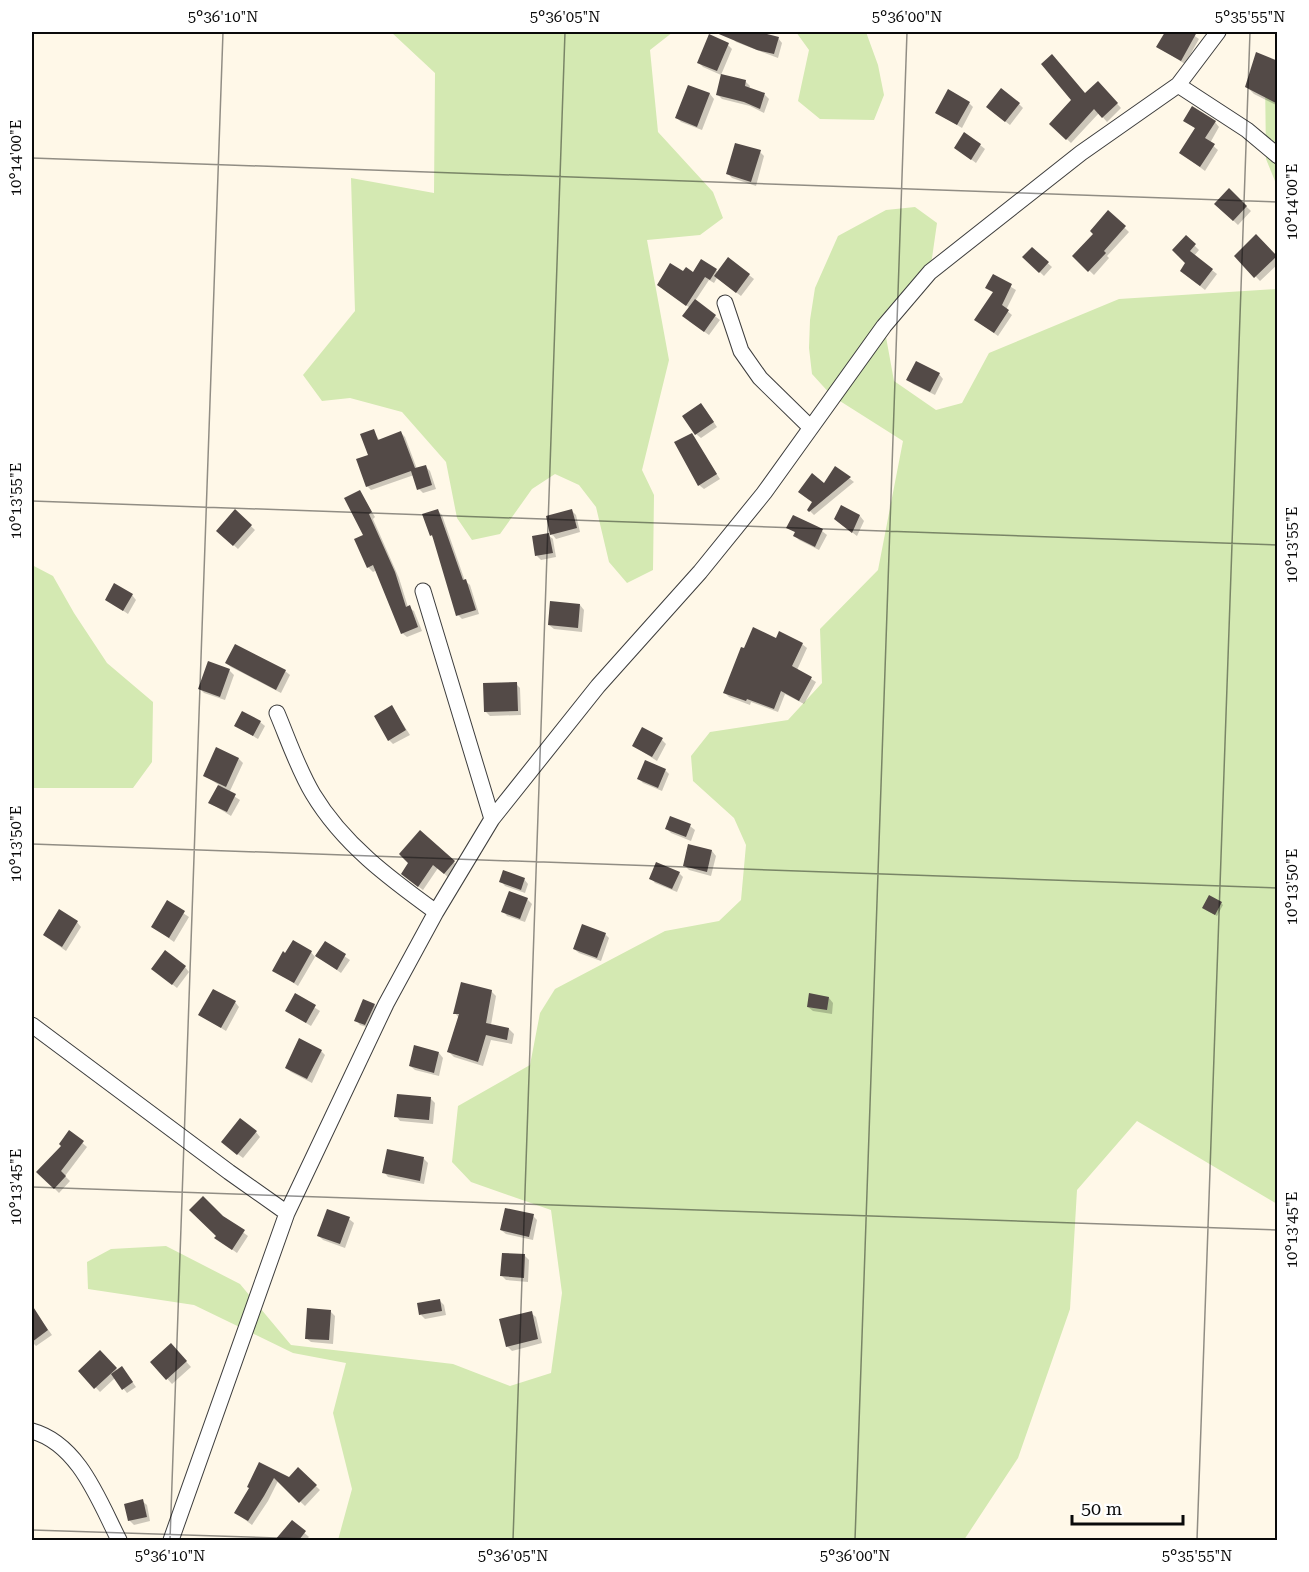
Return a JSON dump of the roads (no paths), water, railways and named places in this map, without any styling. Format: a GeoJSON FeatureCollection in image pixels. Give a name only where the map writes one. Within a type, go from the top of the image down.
{"type":"FeatureCollection","features":[{"type":"Feature","properties":{"kind":"street"},"geometry":{"type":"LineString","coordinates":[[171,1540],[287,1213],[386,1004],[436,912],[492,819],[598,686],[700,572],[764,492],[884,326],[930,272],[1081,153],[1178,85],[1218,32]]}},
{"type":"Feature","properties":{"kind":"street"},"geometry":{"type":"LineString","coordinates":[[1178,85],[1246,130],[1278,156]]}},
{"type":"Feature","properties":{"kind":"street"},"geometry":{"type":"LineString","coordinates":[[726,303],[741,351],[760,378],[810,427]]}},
{"type":"Feature","properties":{"kind":"street"},"geometry":{"type":"LineString","coordinates":[[423,591],[492,819]]}},
{"type":"Feature","properties":{"kind":"street"},"geometry":{"type":"LineString","coordinates":[[276,713],[312,793],[344,837],[378,869],[436,912]]}},
{"type":"Feature","properties":{"kind":"street"},"geometry":{"type":"LineString","coordinates":[[32,1025],[229,1173],[287,1213]]}},
{"type":"Feature","properties":{"kind":"street"},"geometry":{"type":"LineString","coordinates":[[32,1431],[44,1434],[66,1452],[84,1474],[120,1540]]}}]}
